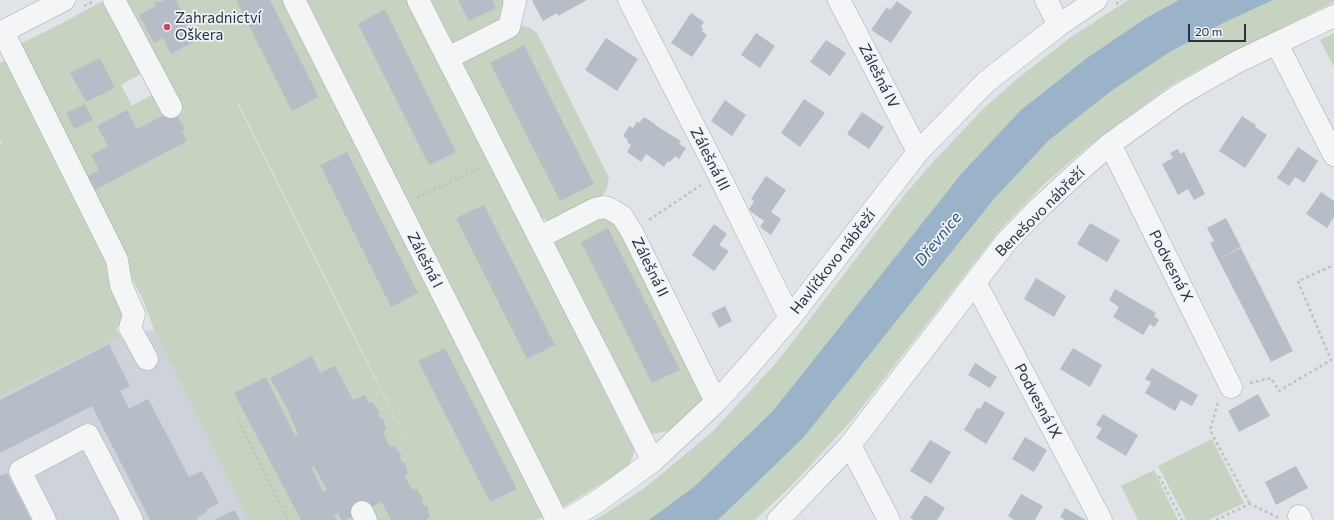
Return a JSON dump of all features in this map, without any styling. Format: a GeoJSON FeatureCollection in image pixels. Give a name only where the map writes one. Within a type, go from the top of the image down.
{"type":"FeatureCollection","features":[{"type":"Feature","properties":{"kind":"street"},"geometry":{"type":"LineString","coordinates":[[64,0],[2,32],[117,260],[120,285],[134,314],[130,328],[147,359]]}},
{"type":"Feature","properties":{"kind":"street"},"geometry":{"type":"LineString","coordinates":[[114,0],[171,107]]}},
{"type":"Feature","properties":{"kind":"street","name":"Zálešná I"},"geometry":{"type":"LineString","coordinates":[[294,0],[557,520]]}},
{"type":"Feature","properties":{"kind":"street"},"geometry":{"type":"LineString","coordinates":[[418,0],[540,237],[652,461]]}},
{"type":"Feature","properties":{"kind":"street"},"geometry":{"type":"LineString","coordinates":[[448,58],[509,27],[515,2],[514,0]]}},
{"type":"Feature","properties":{"kind":"street","name":"Zálešná III"},"geometry":{"type":"LineString","coordinates":[[629,0],[718,173],[790,318]]}},
{"type":"Feature","properties":{"kind":"street","name":"Zálešná IV"},"geometry":{"type":"LineString","coordinates":[[839,0],[918,152]]}},
{"type":"Feature","properties":{"kind":"street"},"geometry":{"type":"LineString","coordinates":[[1046,0],[1059,25]]}},
{"type":"Feature","properties":{"kind":"street","name":"Havlíčkovo nábřeží"},"geometry":{"type":"LineString","coordinates":[[567,520],[598,501],[652,461],[716,402],[748,368],[790,318],[918,152],[986,82],[1059,25],[1096,0]]}},
{"type":"Feature","properties":{"kind":"street","name":"Benešovo nábřeží"},"geometry":{"type":"LineString","coordinates":[[778,520],[850,446],[1006,242],[1040,208],[1110,144],[1180,95],[1237,62],[1334,16]]}},
{"type":"Feature","properties":{"kind":"street"},"geometry":{"type":"LineString","coordinates":[[1277,44],[1334,155]]}},
{"type":"Feature","properties":{"kind":"street","name":"Podvesná X"},"geometry":{"type":"LineString","coordinates":[[1110,144],[1231,387]]}},
{"type":"Feature","properties":{"kind":"street","name":"Zálešná II"},"geometry":{"type":"LineString","coordinates":[[540,237],[595,209],[604,207],[610,208],[622,216],[632,232],[716,402]]}},
{"type":"Feature","properties":{"kind":"street","name":"Podvesná IX"},"geometry":{"type":"LineString","coordinates":[[975,282],[1101,520]]}},
{"type":"Feature","properties":{"kind":"street"},"geometry":{"type":"LineString","coordinates":[[45,520],[20,471],[88,435],[132,520]]}},
{"type":"Feature","properties":{"kind":"street"},"geometry":{"type":"LineString","coordinates":[[850,446],[889,520]]}},
{"type":"Feature","properties":{"kind":"path"},"geometry":{"type":"LineString","coordinates":[[398,206],[499,158]]}},
{"type":"Feature","properties":{"kind":"path"},"geometry":{"type":"LineString","coordinates":[[632,232],[718,173]]}},
{"type":"Feature","properties":{"kind":"path"},"geometry":{"type":"LineString","coordinates":[[1295,519],[1250,504],[1210,430],[1221,393],[1231,387],[1271,378],[1279,391],[1331,360],[1298,282],[1334,265]]}},
{"type":"Feature","properties":{"kind":"path"},"geometry":{"type":"LineString","coordinates":[[238,420],[289,520]]}},
{"type":"Feature","properties":{"kind":"path"},"geometry":{"type":"LineString","coordinates":[[1159,476],[1182,520]]}},
{"type":"Feature","properties":{"kind":"path"},"geometry":{"type":"LineString","coordinates":[[1216,520],[1250,504]]}},
{"type":"Feature","properties":{"kind":"shaded area"},"geometry":{"type":"Polygon","coordinates":[[[154,330],[248,520],[0,520],[0,398],[121,337],[154,330]]]}},
{"type":"Feature","properties":{"kind":"green space"},"geometry":{"type":"Polygon","coordinates":[[[105,0],[146,71],[121,85],[132,106],[166,87],[121,0],[407,0],[575,331],[625,433],[635,449],[629,466],[567,505],[536,520],[248,520],[154,330],[144,302],[15,46],[49,30],[105,0]],[[239,104],[347,323],[411,449],[239,104]]]}},
{"type":"Feature","properties":{"kind":"green space"},"geometry":{"type":"Polygon","coordinates":[[[428,0],[504,0],[504,21],[455,44],[451,42],[428,0]]]}},
{"type":"Feature","properties":{"kind":"green space"},"geometry":{"type":"Polygon","coordinates":[[[1128,0],[1334,0],[1334,2],[1209,64],[1171,85],[1086,148],[1041,187],[999,231],[852,420],[792,485],[755,520],[594,520],[646,487],[712,432],[777,362],[906,193],[983,109],[1017,79],[1071,37],[1128,0]]]}},
{"type":"Feature","properties":{"kind":"green space"},"geometry":{"type":"Polygon","coordinates":[[[521,25],[530,28],[537,33],[609,178],[607,188],[603,195],[588,206],[554,222],[546,220],[538,215],[462,63],[465,53],[521,25]]]}},
{"type":"Feature","properties":{"kind":"green space"},"geometry":{"type":"Polygon","coordinates":[[[1334,33],[1334,67],[1320,40],[1334,33]]]}},
{"type":"Feature","properties":{"kind":"green space"},"geometry":{"type":"Polygon","coordinates":[[[12,57],[108,254],[129,321],[116,328],[121,337],[0,398],[0,145],[2,144],[0,140],[0,63],[12,57]]]}},
{"type":"Feature","properties":{"kind":"green space"},"geometry":{"type":"Polygon","coordinates":[[[606,214],[613,216],[704,399],[673,430],[653,434],[640,420],[554,245],[554,241],[606,214]]]}},
{"type":"Feature","properties":{"kind":"green space"},"geometry":{"type":"Polygon","coordinates":[[[1212,439],[1244,503],[1209,520],[1186,520],[1158,466],[1212,439]]]}},
{"type":"Feature","properties":{"kind":"green space"},"geometry":{"type":"Polygon","coordinates":[[[1154,470],[1178,520],[1138,520],[1121,486],[1154,470]]]}},
{"type":"Feature","properties":{"kind":"water","name":"Dřevnice"},"geometry":{"type":"Polygon","coordinates":[[[1179,0],[1273,0],[1223,23],[1168,53],[1111,91],[1049,140],[993,200],[803,438],[718,520],[649,520],[694,487],[773,411],[962,173],[1021,110],[1087,58],[1146,18],[1179,0]]]}},
{"type":"Feature","properties":{"kind":"building","name":"Zahradnictví Oškera"},"geometry":{"type":"Polygon","coordinates":[[[164,0],[176,0],[197,40],[171,54],[163,38],[154,43],[139,15],[156,6],[154,2],[156,1],[157,3],[164,0]]]}},
{"type":"Feature","properties":{"kind":"building"},"geometry":{"type":"Polygon","coordinates":[[[236,0],[270,0],[319,97],[292,111],[236,0]]]}},
{"type":"Feature","properties":{"kind":"building"},"geometry":{"type":"Polygon","coordinates":[[[458,0],[492,0],[496,8],[469,21],[458,0]]]}},
{"type":"Feature","properties":{"kind":"building"},"geometry":{"type":"Polygon","coordinates":[[[587,0],[558,16],[557,13],[543,21],[532,1],[587,0]]]}},
{"type":"Feature","properties":{"kind":"building"},"geometry":{"type":"Polygon","coordinates":[[[897,1],[912,12],[891,43],[871,30],[887,7],[890,10],[897,1]]]}},
{"type":"Feature","properties":{"kind":"building"},"geometry":{"type":"Polygon","coordinates":[[[385,9],[456,152],[429,165],[358,24],[385,9]]]}},
{"type":"Feature","properties":{"kind":"building"},"geometry":{"type":"Polygon","coordinates":[[[691,13],[704,22],[701,27],[703,29],[702,31],[707,35],[692,57],[671,43],[691,13]]]}},
{"type":"Feature","properties":{"kind":"building"},"geometry":{"type":"Polygon","coordinates":[[[756,33],[775,46],[760,68],[741,55],[756,33]]]}},
{"type":"Feature","properties":{"kind":"building"},"geometry":{"type":"Polygon","coordinates":[[[606,38],[638,59],[617,91],[585,70],[606,38]]]}},
{"type":"Feature","properties":{"kind":"building"},"geometry":{"type":"Polygon","coordinates":[[[826,40],[846,53],[830,76],[810,62],[826,40]]]}},
{"type":"Feature","properties":{"kind":"building"},"geometry":{"type":"Polygon","coordinates":[[[524,45],[594,184],[560,201],[490,63],[524,45]]]}},
{"type":"Feature","properties":{"kind":"building"},"geometry":{"type":"Polygon","coordinates":[[[100,58],[115,88],[86,102],[70,73],[100,58]]]}},
{"type":"Feature","properties":{"kind":"building"},"geometry":{"type":"Polygon","coordinates":[[[804,99],[825,113],[800,147],[781,133],[804,99]]]}},
{"type":"Feature","properties":{"kind":"building"},"geometry":{"type":"Polygon","coordinates":[[[725,100],[746,115],[732,136],[711,121],[725,100]]]}},
{"type":"Feature","properties":{"kind":"building"},"geometry":{"type":"Polygon","coordinates":[[[85,104],[93,120],[74,129],[66,113],[85,104]]]}},
{"type":"Feature","properties":{"kind":"building"},"geometry":{"type":"Polygon","coordinates":[[[127,110],[137,129],[174,110],[185,130],[182,131],[187,141],[95,190],[88,176],[99,170],[91,155],[108,146],[97,126],[127,110]]]}},
{"type":"Feature","properties":{"kind":"building"},"geometry":{"type":"Polygon","coordinates":[[[862,112],[884,127],[869,149],[847,134],[862,112]]]}},
{"type":"Feature","properties":{"kind":"building"},"geometry":{"type":"Polygon","coordinates":[[[1242,116],[1256,125],[1255,127],[1267,135],[1245,168],[1219,151],[1242,116]]]}},
{"type":"Feature","properties":{"kind":"building"},"geometry":{"type":"Polygon","coordinates":[[[644,117],[681,141],[679,144],[686,148],[679,159],[675,156],[670,162],[668,161],[664,167],[646,154],[641,162],[627,152],[631,145],[623,136],[629,126],[633,128],[637,121],[639,123],[644,117]]]}},
{"type":"Feature","properties":{"kind":"building"},"geometry":{"type":"Polygon","coordinates":[[[1298,147],[1318,161],[1304,183],[1295,177],[1289,186],[1277,178],[1298,147]]]}},
{"type":"Feature","properties":{"kind":"building"},"geometry":{"type":"Polygon","coordinates":[[[1178,149],[1180,154],[1184,152],[1205,194],[1194,200],[1188,189],[1178,195],[1162,164],[1173,158],[1170,153],[1178,149]]]}},
{"type":"Feature","properties":{"kind":"building"},"geometry":{"type":"Polygon","coordinates":[[[347,152],[418,293],[391,307],[320,165],[347,152]]]}},
{"type":"Feature","properties":{"kind":"building"},"geometry":{"type":"Polygon","coordinates":[[[766,176],[786,190],[771,212],[781,219],[771,235],[760,227],[764,221],[749,210],[754,201],[751,199],[766,176]]]}},
{"type":"Feature","properties":{"kind":"building"},"geometry":{"type":"Polygon","coordinates":[[[1321,192],[1334,201],[1334,217],[1327,228],[1306,214],[1321,192]]]}},
{"type":"Feature","properties":{"kind":"building"},"geometry":{"type":"Polygon","coordinates":[[[484,205],[555,345],[527,359],[456,218],[484,205]]]}},
{"type":"Feature","properties":{"kind":"building"},"geometry":{"type":"Polygon","coordinates":[[[1226,218],[1241,247],[1218,259],[1210,243],[1214,241],[1207,228],[1226,218]]]}},
{"type":"Feature","properties":{"kind":"building"},"geometry":{"type":"Polygon","coordinates":[[[1090,223],[1120,240],[1107,262],[1077,244],[1090,223]]]}},
{"type":"Feature","properties":{"kind":"building"},"geometry":{"type":"Polygon","coordinates":[[[714,224],[727,234],[719,245],[729,251],[714,271],[692,255],[714,224]]]}},
{"type":"Feature","properties":{"kind":"building"},"geometry":{"type":"Polygon","coordinates":[[[608,228],[680,370],[652,383],[581,242],[608,228]]]}},
{"type":"Feature","properties":{"kind":"building"},"geometry":{"type":"Polygon","coordinates":[[[1241,248],[1293,351],[1271,362],[1218,259],[1241,248]]]}},
{"type":"Feature","properties":{"kind":"building"},"geometry":{"type":"Polygon","coordinates":[[[1036,278],[1066,296],[1054,317],[1024,299],[1036,278]]]}},
{"type":"Feature","properties":{"kind":"building"},"geometry":{"type":"Polygon","coordinates":[[[1115,289],[1156,313],[1154,316],[1159,320],[1154,327],[1150,324],[1143,335],[1113,317],[1119,307],[1109,300],[1115,289]]]}},
{"type":"Feature","properties":{"kind":"building"},"geometry":{"type":"Polygon","coordinates":[[[725,306],[732,321],[719,328],[711,313],[725,306]]]}},
{"type":"Feature","properties":{"kind":"building"},"geometry":{"type":"Polygon","coordinates":[[[109,344],[130,386],[120,391],[129,409],[148,399],[189,477],[202,471],[219,503],[206,510],[207,512],[197,518],[198,520],[150,520],[92,406],[0,453],[0,400],[109,344]]]}},
{"type":"Feature","properties":{"kind":"building"},"geometry":{"type":"Polygon","coordinates":[[[445,348],[517,489],[490,502],[418,361],[445,348]]]}},
{"type":"Feature","properties":{"kind":"building"},"geometry":{"type":"Polygon","coordinates":[[[1073,348],[1102,365],[1090,387],[1060,369],[1073,348]]]}},
{"type":"Feature","properties":{"kind":"building"},"geometry":{"type":"Polygon","coordinates":[[[312,356],[320,373],[335,366],[353,400],[365,395],[369,403],[372,402],[380,412],[378,414],[380,418],[383,418],[386,429],[383,432],[390,447],[394,446],[402,456],[400,457],[402,462],[405,463],[408,473],[405,477],[413,491],[416,488],[423,499],[422,501],[424,505],[427,506],[430,517],[427,519],[428,520],[391,520],[382,502],[345,520],[341,520],[338,513],[334,515],[337,520],[301,520],[234,393],[266,377],[295,436],[298,434],[287,408],[270,378],[312,356]],[[314,466],[311,467],[323,492],[327,490],[314,466]]]}},
{"type":"Feature","properties":{"kind":"building"},"geometry":{"type":"Polygon","coordinates":[[[975,363],[997,377],[990,388],[968,375],[975,363]]]}},
{"type":"Feature","properties":{"kind":"building"},"geometry":{"type":"Polygon","coordinates":[[[1152,368],[1198,395],[1192,406],[1181,400],[1175,411],[1145,393],[1151,382],[1145,379],[1152,368]]]}},
{"type":"Feature","properties":{"kind":"building"},"geometry":{"type":"Polygon","coordinates":[[[1258,394],[1270,416],[1239,432],[1228,411],[1258,394]]]}},
{"type":"Feature","properties":{"kind":"building"},"geometry":{"type":"Polygon","coordinates":[[[985,401],[1005,413],[986,444],[964,430],[977,408],[980,409],[985,401]]]}},
{"type":"Feature","properties":{"kind":"building"},"geometry":{"type":"Polygon","coordinates":[[[1103,414],[1138,435],[1126,456],[1096,438],[1102,428],[1096,425],[1103,414]]]}},
{"type":"Feature","properties":{"kind":"building"},"geometry":{"type":"Polygon","coordinates":[[[1025,437],[1047,450],[1034,472],[1012,459],[1025,437]]]}},
{"type":"Feature","properties":{"kind":"building"},"geometry":{"type":"Polygon","coordinates":[[[930,440],[951,452],[931,484],[910,471],[930,440]]]}},
{"type":"Feature","properties":{"kind":"building"},"geometry":{"type":"Polygon","coordinates":[[[1296,466],[1308,488],[1276,505],[1265,482],[1296,466]]]}},
{"type":"Feature","properties":{"kind":"building"},"geometry":{"type":"Polygon","coordinates":[[[7,473],[31,520],[0,520],[0,476],[7,473]]]}},
{"type":"Feature","properties":{"kind":"building"},"geometry":{"type":"Polygon","coordinates":[[[1021,494],[1043,506],[1035,520],[1014,520],[1008,516],[1021,494]]]}},
{"type":"Feature","properties":{"kind":"building"},"geometry":{"type":"Polygon","coordinates":[[[925,495],[945,508],[937,520],[913,520],[910,518],[925,495]]]}},
{"type":"Feature","properties":{"kind":"building"},"geometry":{"type":"Polygon","coordinates":[[[1065,508],[1086,520],[1065,520],[1060,517],[1065,508]]]}},
{"type":"Feature","properties":{"kind":"building"},"geometry":{"type":"Polygon","coordinates":[[[234,510],[240,520],[214,520],[234,510]]]}},
{"type":"Feature","properties":{"kind":"place","name":"Zahradnictví Oškera"},"geometry":{"type":"Point","coordinates":[167,27]}}]}
